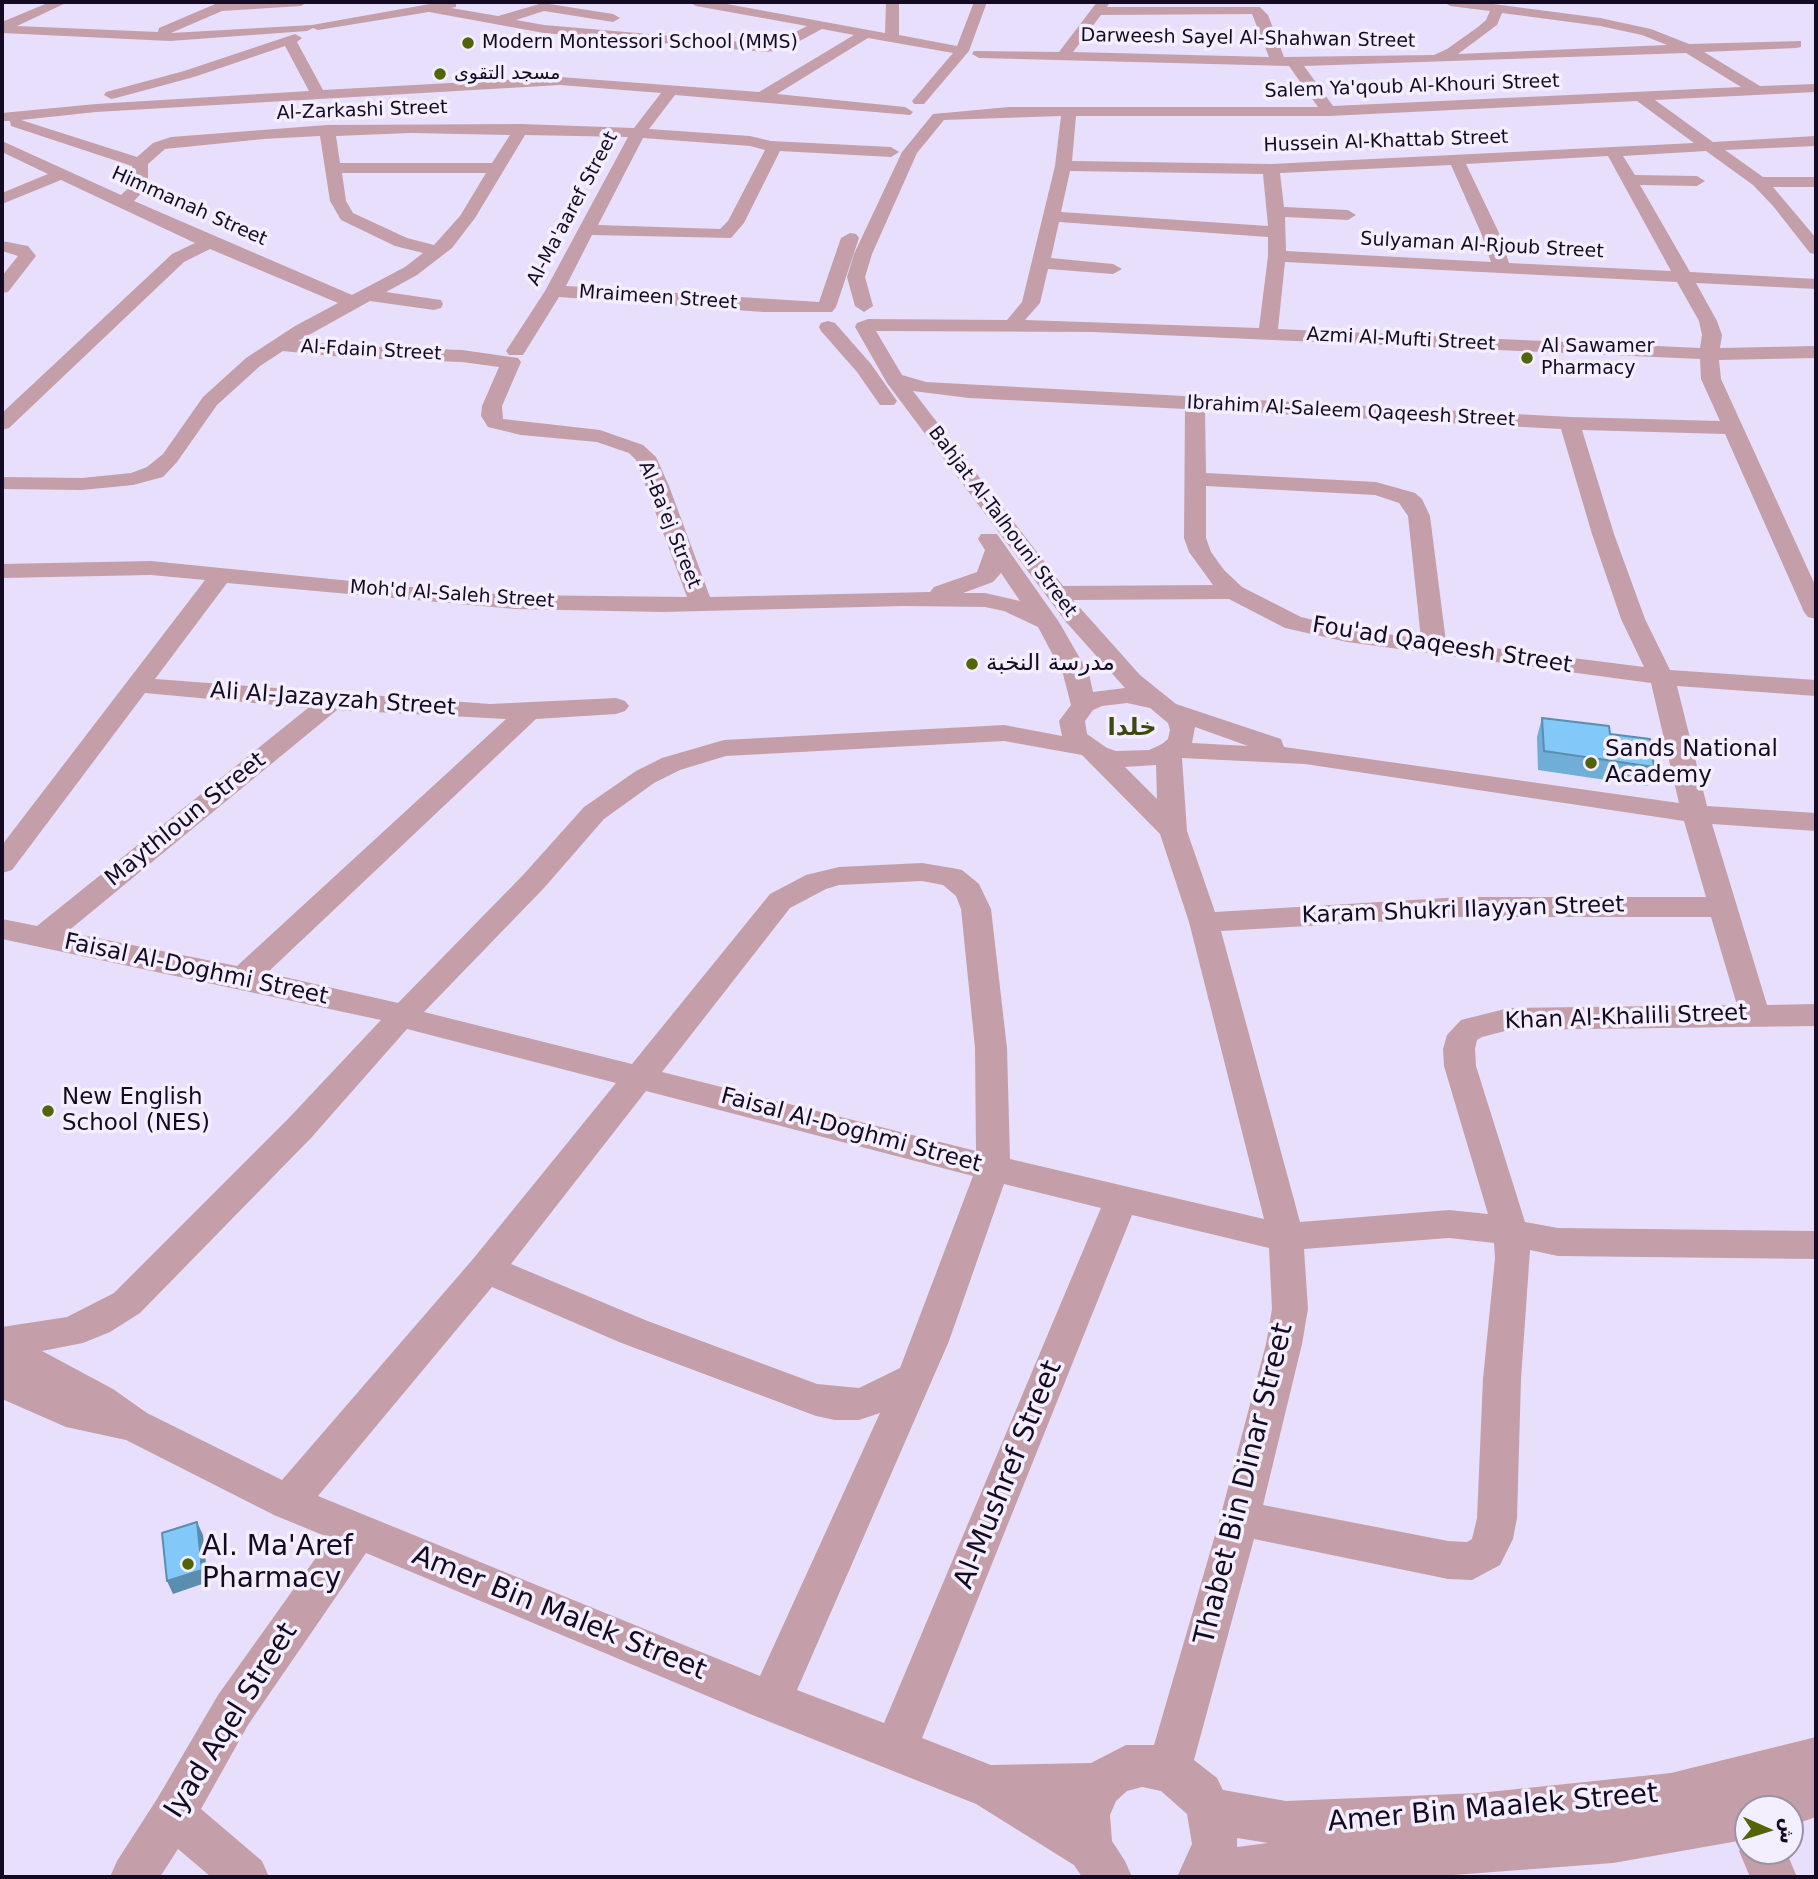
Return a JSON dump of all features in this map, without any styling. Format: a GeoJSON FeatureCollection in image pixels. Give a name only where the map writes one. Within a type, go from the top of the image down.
{"type":"FeatureCollection","features":[{"type":"Feature","properties":{"kind":"street"},"geometry":{"type":"LineString","coordinates":[[2,21],[57,2]]}},
{"type":"Feature","properties":{"kind":"street"},"geometry":{"type":"LineString","coordinates":[[2,28],[57,2]]}},
{"type":"Feature","properties":{"kind":"street"},"geometry":{"type":"LineString","coordinates":[[152,37],[225,5],[303,2],[311,12],[312,29]]}},
{"type":"Feature","properties":{"kind":"street"},"geometry":{"type":"LineString","coordinates":[[431,8],[458,2]]}},
{"type":"Feature","properties":{"kind":"street"},"geometry":{"type":"LineString","coordinates":[[696,2],[962,51]]}},
{"type":"Feature","properties":{"kind":"street"},"geometry":{"type":"LineString","coordinates":[[892,39],[893,2]]}},
{"type":"Feature","properties":{"kind":"street"},"geometry":{"type":"LineString","coordinates":[[911,109],[937,83],[962,51],[981,2]]}},
{"type":"Feature","properties":{"kind":"street"},"geometry":{"type":"LineString","coordinates":[[1450,2],[1630,28],[1691,50],[1758,91]]}},
{"type":"Feature","properties":{"kind":"street"},"geometry":{"type":"LineString","coordinates":[[1063,56],[1097,4],[1169,16],[1246,9],[1258,12],[1278,61]]}},
{"type":"Feature","properties":{"kind":"street"},"geometry":{"type":"LineString","coordinates":[[699,17],[721,6]]}},
{"type":"Feature","properties":{"kind":"street"},"geometry":{"type":"LineString","coordinates":[[768,15],[796,6]]}},
{"type":"Feature","properties":{"kind":"street"},"geometry":{"type":"LineString","coordinates":[[2,28],[152,37],[312,29],[355,21],[397,7],[431,8],[498,21],[595,34],[773,48],[818,26]]}},
{"type":"Feature","properties":{"kind":"street"},"geometry":{"type":"LineString","coordinates":[[498,21],[543,7],[621,20],[595,34]]}},
{"type":"Feature","properties":{"kind":"street","name":"Darweesh Sayel Al-Shahwan Street"},"geometry":{"type":"LineString","coordinates":[[988,34],[975,58],[1176,52],[1294,62],[1436,59],[1452,52],[1483,30],[1492,22],[1497,9]]}},
{"type":"Feature","properties":{"kind":"street"},"geometry":{"type":"LineString","coordinates":[[655,39],[677,28]]}},
{"type":"Feature","properties":{"kind":"street"},"geometry":{"type":"LineString","coordinates":[[11,120],[92,105],[289,40],[312,29]]}},
{"type":"Feature","properties":{"kind":"street"},"geometry":{"type":"LineString","coordinates":[[762,97],[865,34]]}},
{"type":"Feature","properties":{"kind":"street"},"geometry":{"type":"LineString","coordinates":[[289,40],[318,95]]}},
{"type":"Feature","properties":{"kind":"street"},"geometry":{"type":"LineString","coordinates":[[1379,44],[1387,61]]}},
{"type":"Feature","properties":{"kind":"street"},"geometry":{"type":"LineString","coordinates":[[1436,59],[1797,44]]}},
{"type":"Feature","properties":{"kind":"street"},"geometry":{"type":"LineString","coordinates":[[1294,62],[1329,111]]}},
{"type":"Feature","properties":{"kind":"street","name":"Salem Ya'qoub Al-Khouri Street"},"geometry":{"type":"LineString","coordinates":[[170,104],[538,81],[582,82],[911,109],[936,101],[945,113],[1069,114],[1329,111],[1816,88]]}},
{"type":"Feature","properties":{"kind":"street","name":"Al-Ma'aaref Street"},"geometry":{"type":"LineString","coordinates":[[508,356],[554,291],[638,133],[672,89]]}},
{"type":"Feature","properties":{"kind":"street"},"geometry":{"type":"LineString","coordinates":[[1642,98],[1759,182],[1809,232],[1816,248]]}},
{"type":"Feature","properties":{"kind":"street"},"geometry":{"type":"LineString","coordinates":[[92,105],[170,104]]}},
{"type":"Feature","properties":{"kind":"street"},"geometry":{"type":"LineString","coordinates":[[11,120],[170,104]]}},
{"type":"Feature","properties":{"kind":"street","name":"Al-Zarkashi Street"},"geometry":{"type":"LineString","coordinates":[[140,163],[159,146],[171,142],[327,130],[521,129],[638,133],[750,141],[771,146],[893,147],[911,109]]}},
{"type":"Feature","properties":{"kind":"street","name":"Bahjat Al-Talhouni Street"},"geometry":{"type":"LineString","coordinates":[[945,113],[910,152],[863,254],[856,277],[877,347],[894,379],[921,416],[1097,645],[1131,680],[1165,706]]}},
{"type":"Feature","properties":{"kind":"street"},"geometry":{"type":"LineString","coordinates":[[1034,316],[1041,263],[1063,166],[1069,114]]}},
{"type":"Feature","properties":{"kind":"street"},"geometry":{"type":"LineString","coordinates":[[11,120],[140,163],[140,186],[125,201]]}},
{"type":"Feature","properties":{"kind":"street"},"geometry":{"type":"LineString","coordinates":[[2,483],[105,482],[133,479],[155,472],[170,458],[210,401],[233,379],[279,345],[411,271],[436,251],[467,218],[521,129]]}},
{"type":"Feature","properties":{"kind":"street"},"geometry":{"type":"LineString","coordinates":[[327,130],[338,201],[347,216],[401,242],[436,251]]}},
{"type":"Feature","properties":{"kind":"street","name":"Hussein Al-Khattab Street"},"geometry":{"type":"LineString","coordinates":[[1063,166],[1271,169],[1816,141]]}},
{"type":"Feature","properties":{"kind":"street","name":"Himmanah Street"},"geometry":{"type":"LineString","coordinates":[[5,144],[61,174],[204,239],[360,298],[434,304]]}},
{"type":"Feature","properties":{"kind":"street"},"geometry":{"type":"LineString","coordinates":[[587,230],[725,234],[735,223],[771,156],[771,146]]}},
{"type":"Feature","properties":{"kind":"street"},"geometry":{"type":"LineString","coordinates":[[1614,153],[1685,279],[1712,335],[1709,354],[1711,379],[1816,612]]}},
{"type":"Feature","properties":{"kind":"street"},"geometry":{"type":"LineString","coordinates":[[1457,161],[1490,233],[1502,268]]}},
{"type":"Feature","properties":{"kind":"street"},"geometry":{"type":"LineString","coordinates":[[335,169],[495,168]]}},
{"type":"Feature","properties":{"kind":"street"},"geometry":{"type":"LineString","coordinates":[[1268,334],[1277,256],[1271,169]]}},
{"type":"Feature","properties":{"kind":"street"},"geometry":{"type":"LineString","coordinates":[[2,199],[61,174]]}},
{"type":"Feature","properties":{"kind":"street"},"geometry":{"type":"LineString","coordinates":[[1629,180],[1697,181]]}},
{"type":"Feature","properties":{"kind":"street"},"geometry":{"type":"LineString","coordinates":[[1759,182],[1816,182]]}},
{"type":"Feature","properties":{"kind":"street"},"geometry":{"type":"LineString","coordinates":[[1276,212],[1348,215]]}},
{"type":"Feature","properties":{"kind":"street"},"geometry":{"type":"LineString","coordinates":[[1051,216],[1276,232]]}},
{"type":"Feature","properties":{"kind":"street"},"geometry":{"type":"LineString","coordinates":[[824,315],[858,222]]}},
{"type":"Feature","properties":{"kind":"street"},"geometry":{"type":"LineString","coordinates":[[172,225],[180,237],[179,255]]}},
{"type":"Feature","properties":{"kind":"street"},"geometry":{"type":"LineString","coordinates":[[2,424],[179,255],[204,239]]}},
{"type":"Feature","properties":{"kind":"street"},"geometry":{"type":"LineString","coordinates":[[2,246],[22,250],[27,256],[2,288]]}},
{"type":"Feature","properties":{"kind":"street","name":"Sulyaman Al-Rjoub Street"},"geometry":{"type":"LineString","coordinates":[[1277,256],[1816,284]]}},
{"type":"Feature","properties":{"kind":"street"},"geometry":{"type":"LineString","coordinates":[[1041,263],[1113,269]]}},
{"type":"Feature","properties":{"kind":"street"},"geometry":{"type":"LineString","coordinates":[[565,269],[576,284],[593,293]]}},
{"type":"Feature","properties":{"kind":"street","name":"Mraimeen Street"},"geometry":{"type":"LineString","coordinates":[[554,291],[763,306],[824,315],[845,304],[868,317]]}},
{"type":"Feature","properties":{"kind":"street"},"geometry":{"type":"LineString","coordinates":[[542,311],[562,301],[593,293]]}},
{"type":"Feature","properties":{"kind":"street","name":"Bahjat Al-Talhouni Street"},"geometry":{"type":"LineString","coordinates":[[824,315],[1048,622],[1076,674],[1080,709]]}},
{"type":"Feature","properties":{"kind":"street","name":"Azmi Al-Mufti Street"},"geometry":{"type":"LineString","coordinates":[[868,317],[920,324],[1016,322],[1034,316],[1093,326],[1709,354],[1816,352]]}},
{"type":"Feature","properties":{"kind":"street","name":"Azmi Al-Mufti Street"},"geometry":{"type":"LineString","coordinates":[[868,317],[1016,322]]}},
{"type":"Feature","properties":{"kind":"street"},"geometry":{"type":"LineString","coordinates":[[877,347],[895,334],[920,324]]}},
{"type":"Feature","properties":{"kind":"street","name":"Al-Fdain Street"},"geometry":{"type":"LineString","coordinates":[[279,345],[352,352],[508,356]]}},
{"type":"Feature","properties":{"kind":"street","name":"Al-Ba'ej Street"},"geometry":{"type":"LineString","coordinates":[[508,356],[492,406],[491,416],[495,423],[521,429],[600,436],[636,449],[645,457],[658,486],[701,604]]}},
{"type":"Feature","properties":{"kind":"street","name":"Ibrahim Al-Saleem Qaqeesh Street"},"geometry":{"type":"LineString","coordinates":[[894,379],[925,388],[969,392],[1570,423],[1732,428]]}},
{"type":"Feature","properties":{"kind":"street","name":"Ibrahim Al-Saleem Qaqeesh Street"},"geometry":{"type":"LineString","coordinates":[[921,416],[938,399],[969,392]]}},
{"type":"Feature","properties":{"kind":"street"},"geometry":{"type":"LineString","coordinates":[[2,395],[33,393]]}},
{"type":"Feature","properties":{"kind":"street","name":"Fou'ad Qaqeesh Street"},"geometry":{"type":"LineString","coordinates":[[1195,404],[1195,538],[1208,564],[1234,592],[1272,614],[1294,623],[1347,635],[1434,648],[1660,677],[1816,688]]}},
{"type":"Feature","properties":{"kind":"street"},"geometry":{"type":"LineString","coordinates":[[1570,423],[1603,534],[1633,619],[1660,677],[1721,907],[1755,1015]]}},
{"type":"Feature","properties":{"kind":"street"},"geometry":{"type":"LineString","coordinates":[[1196,479],[1376,489],[1407,498],[1415,504],[1419,516],[1434,648]]}},
{"type":"Feature","properties":{"kind":"street","name":"Moh'd Al-Saleh Street"},"geometry":{"type":"LineString","coordinates":[[904,599],[944,591],[985,577],[991,570],[997,550]]}},
{"type":"Feature","properties":{"kind":"street","name":"Moh'd Al-Saleh Street"},"geometry":{"type":"LineString","coordinates":[[2,571],[120,567],[222,574],[451,598],[583,604],[904,599],[999,602],[1048,622]]}},
{"type":"Feature","properties":{"kind":"street"},"geometry":{"type":"LineString","coordinates":[[2,864],[222,574]]}},
{"type":"Feature","properties":{"kind":"street"},"geometry":{"type":"LineString","coordinates":[[1056,593],[1234,592]]}},
{"type":"Feature","properties":{"kind":"street","name":"Ali Al-Jazayzah Street"},"geometry":{"type":"LineString","coordinates":[[137,685],[331,702],[530,712],[616,706]]}},
{"type":"Feature","properties":{"kind":"street"},"geometry":{"type":"LineString","coordinates":[[2,1342],[70,1332],[97,1321],[127,1303],[299,1129],[402,1017],[534,881],[594,813],[645,777],[671,764],[724,748],[1004,733],[1080,709],[1096,699],[1128,695],[1305,756]]}},
{"type":"Feature","properties":{"kind":"street","name":"Maythloun Street"},"geometry":{"type":"LineString","coordinates":[[41,938],[331,702]]}},
{"type":"Feature","properties":{"kind":"street"},"geometry":{"type":"LineString","coordinates":[[1165,706],[1180,720],[1183,730],[1180,741],[1170,751]]}},
{"type":"Feature","properties":{"kind":"street"},"geometry":{"type":"LineString","coordinates":[[1080,709],[1072,721],[1072,730],[1092,751]]}},
{"type":"Feature","properties":{"kind":"street"},"geometry":{"type":"LineString","coordinates":[[243,978],[530,712]]}},
{"type":"Feature","properties":{"kind":"street"},"geometry":{"type":"LineString","coordinates":[[1004,733],[1134,760],[1170,751],[1305,756],[1695,814],[1816,822]]}},
{"type":"Feature","properties":{"kind":"street","name":"Thabet Bin Dinar Street"},"geometry":{"type":"LineString","coordinates":[[1092,751],[1173,831]]}},
{"type":"Feature","properties":{"kind":"street","name":"Thabet Bin Dinar Street"},"geometry":{"type":"LineString","coordinates":[[1169,1770],[1240,1518],[1284,1344],[1290,1309],[1286,1236],[1204,922],[1173,831],[1170,751]]}},
{"type":"Feature","properties":{"kind":"street"},"geometry":{"type":"LineString","coordinates":[[288,1502],[486,1269],[780,901],[816,881],[839,876],[937,873],[952,877],[969,891],[976,909],[992,1048],[993,1168],[931,1341],[806,1626],[770,1701]]}},
{"type":"Feature","properties":{"kind":"street","name":"Karam Shukri Ilayyan Street"},"geometry":{"type":"LineString","coordinates":[[1204,922],[1462,907],[1721,907]]}},
{"type":"Feature","properties":{"kind":"street","name":"Faisal Al-Doghmi Street"},"geometry":{"type":"LineString","coordinates":[[2,929],[243,978],[1217,1224],[1286,1236],[1448,1224],[1558,1242],[1816,1245]]}},
{"type":"Feature","properties":{"kind":"street","name":"Khan Al-Khalili Street"},"geometry":{"type":"LineString","coordinates":[[1240,1518],[1448,1560],[1472,1561],[1486,1552],[1493,1539],[1497,1518],[1503,1366],[1513,1258],[1511,1233],[1460,1066],[1462,1035],[1472,1028],[1509,1019],[1816,1015]]}},
{"type":"Feature","properties":{"kind":"street","name":"Al-Mushref Street"},"geometry":{"type":"LineString","coordinates":[[895,1749],[1121,1200]]}},
{"type":"Feature","properties":{"kind":"street"},"geometry":{"type":"LineString","coordinates":[[486,1269],[632,1331],[816,1400],[835,1404],[859,1404],[885,1395],[912,1380]]}},
{"type":"Feature","properties":{"kind":"street","name":"Amer Bin Malek Street"},"geometry":{"type":"LineString","coordinates":[[2,1348],[100,1400],[133,1425],[288,1502],[770,1701],[991,1787],[1099,1867]]}},
{"type":"Feature","properties":{"kind":"street","name":"Amer Bin Malek Street"},"geometry":{"type":"LineString","coordinates":[[2,1382],[87,1418],[133,1425]]}},
{"type":"Feature","properties":{"kind":"street","name":"Iyad Aqel Street"},"geometry":{"type":"LineString","coordinates":[[133,1877],[173,1815],[233,1710],[289,1626],[358,1532]]}},
{"type":"Feature","properties":{"kind":"street","name":"Amer Bin Maalek Street"},"geometry":{"type":"LineString","coordinates":[[1209,1810],[1286,1824],[1479,1816],[1671,1795],[1816,1759]]}},
{"type":"Feature","properties":{"kind":"street"},"geometry":{"type":"LineString","coordinates":[[1099,1867],[1087,1815],[1091,1799],[1111,1774],[1142,1765],[1169,1770],[1188,1782],[1200,1794],[1209,1810],[1215,1844],[1211,1860],[1201,1876]]}},
{"type":"Feature","properties":{"kind":"street","name":"Amer Bin Malek Street"},"geometry":{"type":"LineString","coordinates":[[991,1787],[1100,1785]]}},
{"type":"Feature","properties":{"kind":"street"},"geometry":{"type":"LineString","coordinates":[[173,1815],[246,1877]]}},
{"type":"Feature","properties":{"kind":"street","name":"Amer Bin Maalek Street"},"geometry":{"type":"LineString","coordinates":[[1201,1876],[1261,1867],[1614,1840],[1734,1820]]}},
{"type":"Feature","properties":{"kind":"building"},"geometry":{"type":"Polygon","coordinates":[[[1542,718],[1609,726],[1610,734],[1650,739],[1654,767],[1544,751],[1542,718]]]}},
{"type":"Feature","properties":{"kind":"building","name":"Al. Ma'Aref Pharmacy"},"geometry":{"type":"Polygon","coordinates":[[[197,1522],[202,1570],[167,1581],[162,1533],[197,1522]]]}},
{"type":"Feature","properties":{"kind":"place","name":"Modern Montessori School (MMS)"},"geometry":{"type":"Point","coordinates":[468,43]}},
{"type":"Feature","properties":{"kind":"place","name":"مسجد التقوى"},"geometry":{"type":"Point","coordinates":[440,74]}},
{"type":"Feature","properties":{"kind":"place","name":"Al Sawamer Pharmacy"},"geometry":{"type":"Point","coordinates":[1527,358]}},
{"type":"Feature","properties":{"kind":"place","name":"مدرسة النخبة"},"geometry":{"type":"Point","coordinates":[972,664]}},
{"type":"Feature","properties":{"kind":"place","name":"Sands National Academy"},"geometry":{"type":"Point","coordinates":[1591,763]}},
{"type":"Feature","properties":{"kind":"place","name":"New English School (NES)"},"geometry":{"type":"Point","coordinates":[48,1111]}},
{"type":"Feature","properties":{"kind":"place","name":"Al. Ma'Aref Pharmacy"},"geometry":{"type":"Point","coordinates":[188,1564]}},
{"type":"Feature","properties":{"kind":"district","name":"خلدا"},"geometry":{"type":"Point","coordinates":[1132,729]}}]}
